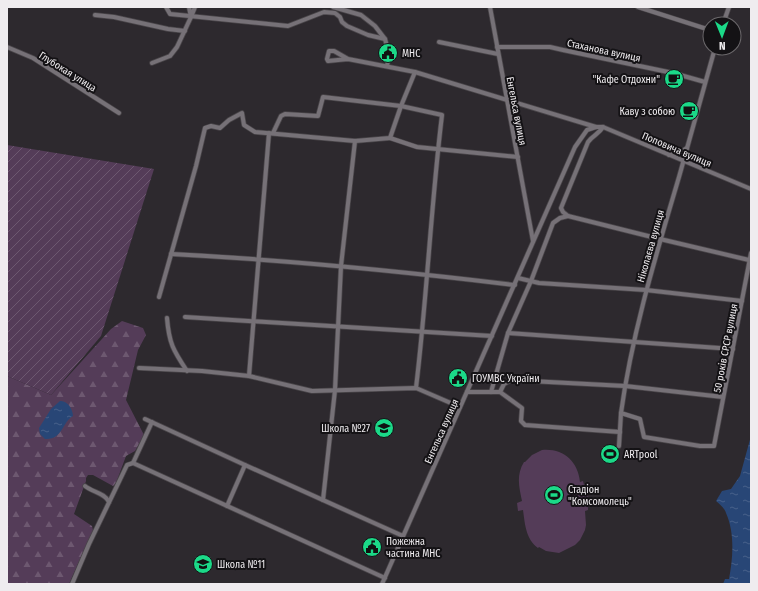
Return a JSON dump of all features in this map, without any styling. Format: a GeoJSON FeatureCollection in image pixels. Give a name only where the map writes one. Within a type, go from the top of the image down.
{"type":"FeatureCollection","features":[{"type":"Feature","properties":{"kind":"street"},"geometry":{"type":"LineString","coordinates":[[166,7],[170,14],[288,26],[324,12],[336,13],[342,22],[347,26],[368,35],[386,39]]}},
{"type":"Feature","properties":{"kind":"street"},"geometry":{"type":"LineString","coordinates":[[189,7],[191,17]]}},
{"type":"Feature","properties":{"kind":"street"},"geometry":{"type":"LineString","coordinates":[[152,62],[170,56],[185,31],[195,7]]}},
{"type":"Feature","properties":{"kind":"street"},"geometry":{"type":"LineString","coordinates":[[333,7],[361,15],[375,26],[386,39],[389,54],[387,66]]}},
{"type":"Feature","properties":{"kind":"street","name":"Енгельса вулиця"},"geometry":{"type":"LineString","coordinates":[[490,7],[533,241]]}},
{"type":"Feature","properties":{"kind":"street"},"geometry":{"type":"LineString","coordinates":[[638,7],[702,27]]}},
{"type":"Feature","properties":{"kind":"street"},"geometry":{"type":"LineString","coordinates":[[95,14],[185,31]]}},
{"type":"Feature","properties":{"kind":"street"},"geometry":{"type":"LineString","coordinates":[[439,42],[498,54]]}},
{"type":"Feature","properties":{"kind":"street","name":"Стаханова вулиця"},"geometry":{"type":"LineString","coordinates":[[497,47],[550,47],[673,72],[705,82]]}},
{"type":"Feature","properties":{"kind":"street","name":"Глубокая улица"},"geometry":{"type":"LineString","coordinates":[[7,48],[33,58],[119,113]]}},
{"type":"Feature","properties":{"kind":"street"},"geometry":{"type":"LineString","coordinates":[[348,59],[331,62],[328,62],[327,59],[329,51],[334,51],[348,59],[415,72],[506,100]]}},
{"type":"Feature","properties":{"kind":"street","name":"Ніколаєва вулиця"},"geometry":{"type":"LineString","coordinates":[[619,446],[625,386],[646,290],[713,56]]}},
{"type":"Feature","properties":{"kind":"street"},"geometry":{"type":"LineString","coordinates":[[390,138],[400,106],[415,72]]}},
{"type":"Feature","properties":{"kind":"street"},"geometry":{"type":"LineString","coordinates":[[249,376],[258,259],[271,133],[281,116],[285,114],[318,116],[323,97],[400,106],[442,114],[426,274],[423,331],[416,388]]}},
{"type":"Feature","properties":{"kind":"street","name":"Поповича вулиця"},"geometry":{"type":"LineString","coordinates":[[506,100],[596,127],[603,127],[751,189]]}},
{"type":"Feature","properties":{"kind":"street"},"geometry":{"type":"LineString","coordinates":[[159,297],[205,128],[211,126],[220,128],[229,120],[242,113],[244,125],[255,132],[355,141],[390,138],[417,147],[518,157]]}},
{"type":"Feature","properties":{"kind":"street","name":"Енгельса вулиця"},"geometry":{"type":"LineString","coordinates":[[382,584],[575,147],[587,130],[596,127]]}},
{"type":"Feature","properties":{"kind":"street"},"geometry":{"type":"LineString","coordinates":[[603,127],[600,133],[594,135],[588,142],[561,208],[563,212],[568,216],[749,260]]}},
{"type":"Feature","properties":{"kind":"street"},"geometry":{"type":"LineString","coordinates":[[323,500],[335,390],[341,266],[355,141]]}},
{"type":"Feature","properties":{"kind":"street"},"geometry":{"type":"LineString","coordinates":[[669,155],[687,148]]}},
{"type":"Feature","properties":{"kind":"street"},"geometry":{"type":"LineString","coordinates":[[491,392],[508,333],[531,281],[553,223],[560,218],[568,216]]}},
{"type":"Feature","properties":{"kind":"street","name":"50 років СРСР вулиця"},"geometry":{"type":"LineString","coordinates":[[622,414],[640,418],[644,437],[700,446],[714,446],[751,253]]}},
{"type":"Feature","properties":{"kind":"street"},"geometry":{"type":"LineString","coordinates":[[171,254],[341,266],[426,274],[514,285]]}},
{"type":"Feature","properties":{"kind":"street"},"geometry":{"type":"LineString","coordinates":[[518,278],[539,283],[646,290],[742,301]]}},
{"type":"Feature","properties":{"kind":"street"},"geometry":{"type":"LineString","coordinates":[[185,317],[492,336]]}},
{"type":"Feature","properties":{"kind":"street"},"geometry":{"type":"LineString","coordinates":[[167,318],[168,336],[171,346],[187,371]]}},
{"type":"Feature","properties":{"kind":"street"},"geometry":{"type":"LineString","coordinates":[[508,333],[733,349]]}},
{"type":"Feature","properties":{"kind":"street"},"geometry":{"type":"LineString","coordinates":[[138,368],[249,376],[312,391],[416,388],[460,407]]}},
{"type":"Feature","properties":{"kind":"street"},"geometry":{"type":"LineString","coordinates":[[500,392],[504,384],[511,380],[625,386],[723,397]]}},
{"type":"Feature","properties":{"kind":"street"},"geometry":{"type":"LineString","coordinates":[[467,392],[500,392],[522,408],[521,421],[526,425],[620,432]]}},
{"type":"Feature","properties":{"kind":"street"},"geometry":{"type":"LineString","coordinates":[[145,419],[403,536]]}},
{"type":"Feature","properties":{"kind":"street"},"geometry":{"type":"LineString","coordinates":[[134,463],[152,422]]}},
{"type":"Feature","properties":{"kind":"street"},"geometry":{"type":"LineString","coordinates":[[72,584],[127,465],[134,463],[385,578]]}},
{"type":"Feature","properties":{"kind":"street"},"geometry":{"type":"LineString","coordinates":[[227,506],[245,465]]}},
{"type":"Feature","properties":{"kind":"street"},"geometry":{"type":"LineString","coordinates":[[85,486],[106,497],[109,502]]}},
{"type":"Feature","properties":{"kind":"green space"},"geometry":{"type":"Polygon","coordinates":[[[7,145],[154,169],[101,336],[51,395],[7,376],[7,145]]]}},
{"type":"Feature","properties":{"kind":"green space"},"geometry":{"type":"Polygon","coordinates":[[[122,321],[143,328],[146,335],[138,350],[126,400],[144,435],[135,451],[126,456],[116,483],[113,486],[93,475],[88,475],[86,478],[74,514],[92,526],[93,530],[69,584],[7,584],[7,376],[51,395],[111,329],[122,321]]]}},
{"type":"Feature","properties":{"kind":"green space","name":"Стадіон \"Комсомолець\""},"geometry":{"type":"Polygon","coordinates":[[[542,450],[557,451],[568,457],[573,462],[579,475],[580,482],[583,481],[584,485],[586,484],[590,507],[588,507],[588,510],[585,511],[586,525],[580,540],[575,545],[559,553],[546,551],[539,547],[538,548],[534,544],[527,531],[523,510],[518,511],[517,503],[522,501],[519,481],[521,467],[532,455],[542,450]]]}},
{"type":"Feature","properties":{"kind":"water"},"geometry":{"type":"Polygon","coordinates":[[[60,401],[65,402],[69,406],[73,416],[69,419],[59,434],[51,439],[45,439],[40,434],[39,428],[51,409],[60,401]]]}},
{"type":"Feature","properties":{"kind":"water"},"geometry":{"type":"Polygon","coordinates":[[[751,436],[751,584],[723,584],[725,579],[729,579],[732,554],[732,537],[729,521],[725,511],[716,501],[722,491],[731,489],[740,476],[751,436]]]}},
{"type":"Feature","properties":{"kind":"place","name":"МНС"},"geometry":{"type":"Point","coordinates":[388,53]}},
{"type":"Feature","properties":{"kind":"place","name":"\"Кафе Отдохни\""},"geometry":{"type":"Point","coordinates":[674,79]}},
{"type":"Feature","properties":{"kind":"place","name":"Каву з собою"},"geometry":{"type":"Point","coordinates":[689,111]}},
{"type":"Feature","properties":{"kind":"place","name":"ГОУМВС України"},"geometry":{"type":"Point","coordinates":[458,378]}},
{"type":"Feature","properties":{"kind":"place","name":"Школа №27"},"geometry":{"type":"Point","coordinates":[384,428]}},
{"type":"Feature","properties":{"kind":"place","name":"ARTpool"},"geometry":{"type":"Point","coordinates":[610,454]}},
{"type":"Feature","properties":{"kind":"place","name":"Стадіон \"Комсомолець\""},"geometry":{"type":"Point","coordinates":[554,495]}},
{"type":"Feature","properties":{"kind":"place","name":"Пожежна частина МНС"},"geometry":{"type":"Point","coordinates":[372,547]}},
{"type":"Feature","properties":{"kind":"place","name":"Школа №11"},"geometry":{"type":"Point","coordinates":[203,564]}}]}
